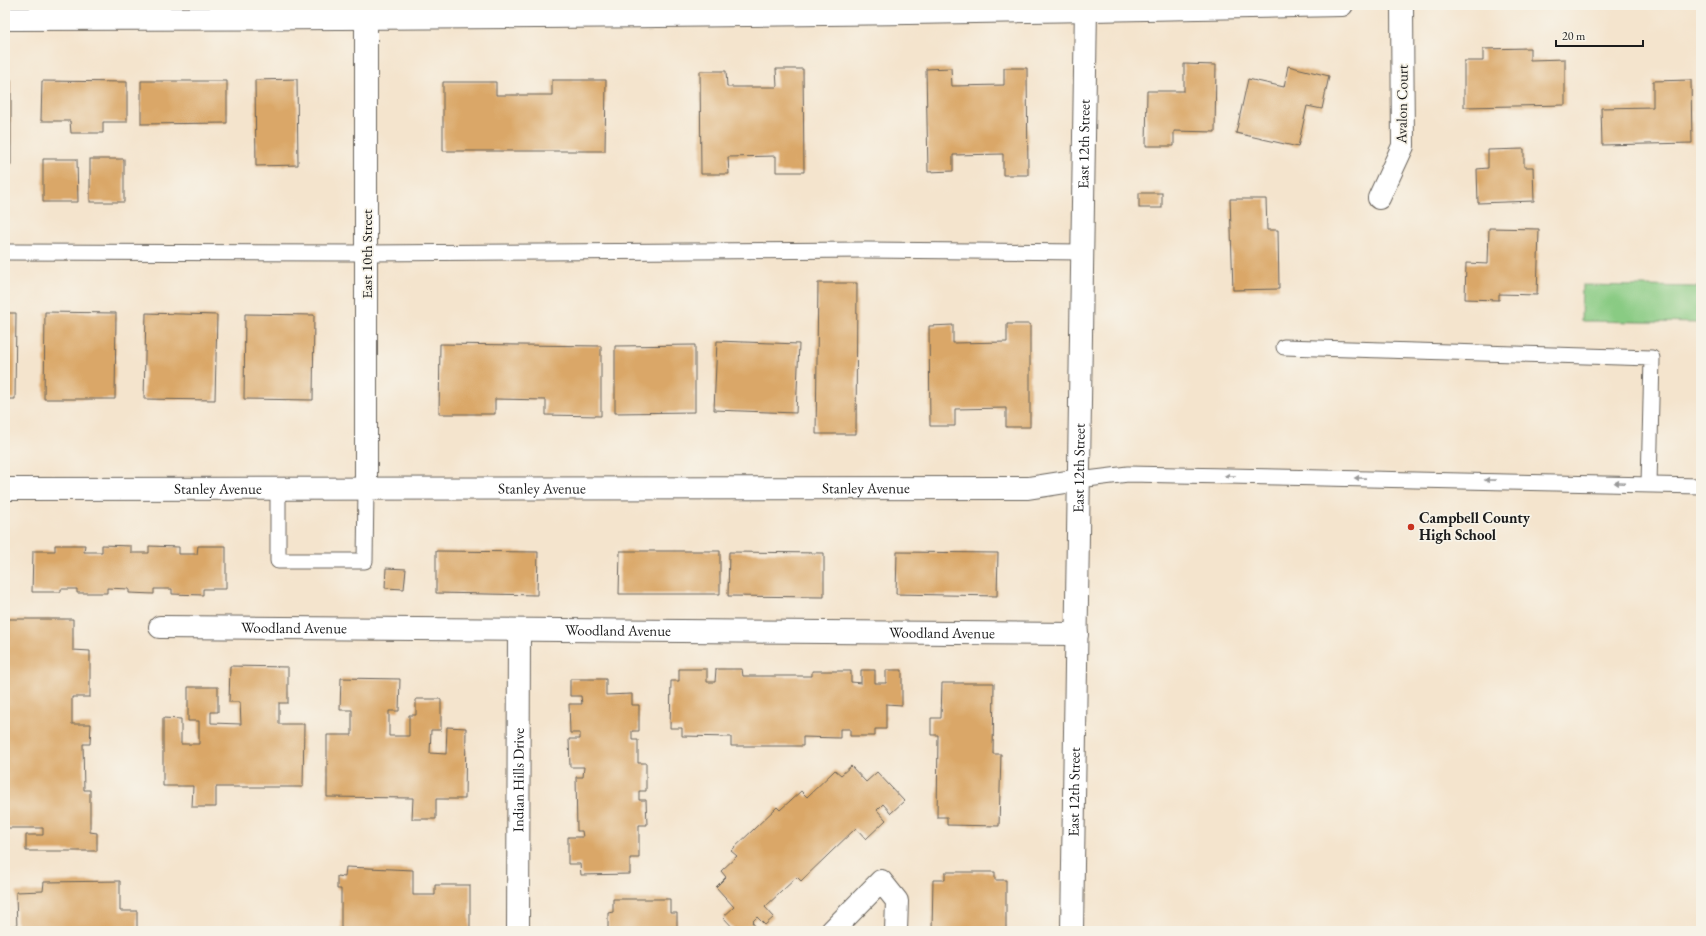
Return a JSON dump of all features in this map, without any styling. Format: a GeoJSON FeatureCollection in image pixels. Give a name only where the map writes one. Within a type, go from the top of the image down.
{"type":"FeatureCollection","features":[{"type":"Feature","properties":{"kind":"street"},"geometry":{"type":"LineString","coordinates":[[5,20],[366,19],[1342,5]]}},
{"type":"Feature","properties":{"kind":"street","name":"Avalon Court"},"geometry":{"type":"LineString","coordinates":[[1378,198],[1404,146],[1402,5]]}},
{"type":"Feature","properties":{"kind":"street","name":"East 12th Street"},"geometry":{"type":"LineString","coordinates":[[1072,931],[1086,8]]}},
{"type":"Feature","properties":{"kind":"street","name":"East 10th Street"},"geometry":{"type":"LineString","coordinates":[[366,19],[366,488]]}},
{"type":"Feature","properties":{"kind":"street","name":"Stanley Avenue"},"geometry":{"type":"LineString","coordinates":[[5,488],[1028,488],[1079,480]]}},
{"type":"Feature","properties":{"kind":"street","name":"Woodland Avenue"},"geometry":{"type":"LineString","coordinates":[[160,627],[1077,634]]}},
{"type":"Feature","properties":{"kind":"street","name":"Indian Hills Drive"},"geometry":{"type":"LineString","coordinates":[[518,931],[519,630]]}},
{"type":"Feature","properties":{"kind":"street"},"geometry":{"type":"LineString","coordinates":[[832,931],[881,881],[897,901],[896,931]]}},
{"type":"Feature","properties":{"kind":"lane"},"geometry":{"type":"LineString","coordinates":[[5,252],[367,253],[858,250],[1082,252]]}},
{"type":"Feature","properties":{"kind":"lane"},"geometry":{"type":"LineString","coordinates":[[1284,347],[1652,358],[1650,484]]}},
{"type":"Feature","properties":{"kind":"lane"},"geometry":{"type":"LineString","coordinates":[[1079,480],[1128,474],[1701,486]]}},
{"type":"Feature","properties":{"kind":"lane"},"geometry":{"type":"LineString","coordinates":[[278,488],[278,562],[365,561],[366,488]]}},
{"type":"Feature","properties":{"kind":"green space"},"geometry":{"type":"Polygon","coordinates":[[[1582,285],[1701,287],[1701,323],[1581,321],[1582,285]]]}},
{"type":"Feature","properties":{"kind":"building"},"geometry":{"type":"Polygon","coordinates":[[[1530,48],[1530,60],[1565,59],[1565,105],[1464,107],[1464,61],[1483,61],[1483,49],[1530,48]]]}},
{"type":"Feature","properties":{"kind":"building"},"geometry":{"type":"Polygon","coordinates":[[[1184,64],[1216,65],[1215,132],[1174,131],[1174,146],[1146,146],[1147,91],[1184,91],[1184,64]]]}},
{"type":"Feature","properties":{"kind":"building"},"geometry":{"type":"Polygon","coordinates":[[[1288,66],[1329,76],[1322,109],[1307,106],[1298,147],[1236,133],[1248,79],[1284,87],[1288,66]]]}},
{"type":"Feature","properties":{"kind":"building"},"geometry":{"type":"Polygon","coordinates":[[[951,68],[952,86],[1004,85],[1004,68],[1027,68],[1028,175],[1003,175],[1003,154],[953,155],[953,171],[928,172],[926,69],[951,68]]]}},
{"type":"Feature","properties":{"kind":"building"},"geometry":{"type":"Polygon","coordinates":[[[776,69],[803,69],[804,172],[776,172],[776,156],[728,157],[729,174],[701,174],[700,71],[726,71],[727,87],[777,87],[776,69]]]}},
{"type":"Feature","properties":{"kind":"building"},"geometry":{"type":"Polygon","coordinates":[[[297,79],[298,165],[256,166],[255,80],[297,79]]]}},
{"type":"Feature","properties":{"kind":"building"},"geometry":{"type":"Polygon","coordinates":[[[5,80],[11,80],[11,165],[5,165],[5,80]]]}},
{"type":"Feature","properties":{"kind":"building"},"geometry":{"type":"Polygon","coordinates":[[[552,80],[606,80],[605,151],[443,151],[443,82],[496,82],[496,95],[552,95],[552,80]]]}},
{"type":"Feature","properties":{"kind":"building"},"geometry":{"type":"Polygon","coordinates":[[[1691,80],[1692,143],[1602,145],[1601,108],[1653,107],[1653,81],[1691,80]]]}},
{"type":"Feature","properties":{"kind":"building"},"geometry":{"type":"Polygon","coordinates":[[[42,81],[127,82],[127,122],[103,122],[103,133],[71,133],[70,121],[41,121],[42,81]]]}},
{"type":"Feature","properties":{"kind":"building"},"geometry":{"type":"Polygon","coordinates":[[[141,81],[227,81],[227,123],[141,124],[141,81]]]}},
{"type":"Feature","properties":{"kind":"building"},"geometry":{"type":"Polygon","coordinates":[[[1524,149],[1524,167],[1533,167],[1534,201],[1478,203],[1477,169],[1488,168],[1488,150],[1524,149]]]}},
{"type":"Feature","properties":{"kind":"building"},"geometry":{"type":"Polygon","coordinates":[[[43,159],[77,159],[78,202],[43,202],[43,159]]]}},
{"type":"Feature","properties":{"kind":"building"},"geometry":{"type":"Polygon","coordinates":[[[90,159],[124,159],[124,202],[90,202],[90,159]]]}},
{"type":"Feature","properties":{"kind":"building"},"geometry":{"type":"Polygon","coordinates":[[[1139,193],[1162,193],[1162,208],[1139,208],[1139,193]]]}},
{"type":"Feature","properties":{"kind":"building"},"geometry":{"type":"Polygon","coordinates":[[[1230,199],[1266,199],[1267,230],[1278,230],[1279,289],[1233,290],[1230,199]]]}},
{"type":"Feature","properties":{"kind":"building"},"geometry":{"type":"Polygon","coordinates":[[[1489,228],[1539,229],[1537,295],[1499,294],[1499,300],[1465,299],[1466,263],[1488,264],[1489,228]]]}},
{"type":"Feature","properties":{"kind":"building"},"geometry":{"type":"Polygon","coordinates":[[[818,283],[857,283],[856,434],[816,434],[818,283]]]}},
{"type":"Feature","properties":{"kind":"building"},"geometry":{"type":"Polygon","coordinates":[[[45,312],[116,313],[115,399],[44,399],[45,312]]]}},
{"type":"Feature","properties":{"kind":"building"},"geometry":{"type":"Polygon","coordinates":[[[5,313],[16,313],[15,399],[5,399],[5,313]]]}},
{"type":"Feature","properties":{"kind":"building"},"geometry":{"type":"Polygon","coordinates":[[[146,313],[217,315],[215,400],[144,399],[146,313]]]}},
{"type":"Feature","properties":{"kind":"building"},"geometry":{"type":"Polygon","coordinates":[[[245,314],[314,315],[313,400],[244,399],[245,314]]]}},
{"type":"Feature","properties":{"kind":"building"},"geometry":{"type":"Polygon","coordinates":[[[1007,324],[1030,324],[1030,427],[1006,427],[1006,408],[955,409],[955,426],[930,426],[929,326],[953,325],[953,343],[1007,342],[1007,324]]]}},
{"type":"Feature","properties":{"kind":"building"},"geometry":{"type":"Polygon","coordinates":[[[717,341],[799,344],[796,413],[714,410],[717,341]]]}},
{"type":"Feature","properties":{"kind":"building"},"geometry":{"type":"Polygon","coordinates":[[[440,344],[601,346],[601,416],[546,415],[546,400],[495,399],[495,414],[439,414],[440,344]]]}},
{"type":"Feature","properties":{"kind":"building"},"geometry":{"type":"Polygon","coordinates":[[[695,345],[695,412],[615,413],[615,346],[695,345]]]}},
{"type":"Feature","properties":{"kind":"building"},"geometry":{"type":"Polygon","coordinates":[[[55,545],[85,545],[84,552],[102,552],[102,545],[131,546],[131,553],[149,553],[149,546],[179,547],[179,554],[197,554],[198,546],[226,546],[226,589],[203,589],[203,595],[172,594],[172,589],[154,589],[154,594],[129,593],[129,589],[107,588],[107,593],[77,593],[77,589],[61,589],[61,592],[32,592],[33,551],[55,551],[55,545]]]}},
{"type":"Feature","properties":{"kind":"building"},"geometry":{"type":"Polygon","coordinates":[[[436,551],[538,552],[537,595],[436,593],[436,551]]]}},
{"type":"Feature","properties":{"kind":"building"},"geometry":{"type":"Polygon","coordinates":[[[620,551],[720,551],[720,594],[619,594],[620,551]]]}},
{"type":"Feature","properties":{"kind":"building"},"geometry":{"type":"Polygon","coordinates":[[[729,552],[824,553],[824,597],[728,596],[729,552]]]}},
{"type":"Feature","properties":{"kind":"building"},"geometry":{"type":"Polygon","coordinates":[[[897,552],[998,553],[997,596],[896,594],[897,552]]]}},
{"type":"Feature","properties":{"kind":"building"},"geometry":{"type":"Polygon","coordinates":[[[386,568],[406,569],[404,589],[385,588],[386,568]]]}},
{"type":"Feature","properties":{"kind":"building"},"geometry":{"type":"Polygon","coordinates":[[[5,619],[73,619],[73,650],[90,651],[90,697],[72,697],[72,724],[91,724],[90,744],[83,744],[84,790],[90,790],[90,832],[97,833],[97,851],[26,851],[26,835],[43,835],[43,828],[5,828],[5,619]]]}},
{"type":"Feature","properties":{"kind":"building"},"geometry":{"type":"Polygon","coordinates":[[[230,666],[288,667],[288,703],[279,703],[279,724],[304,724],[303,787],[216,787],[216,807],[192,807],[193,786],[163,786],[163,718],[181,719],[181,744],[199,744],[199,721],[188,721],[188,687],[218,687],[218,712],[211,712],[211,723],[241,724],[240,702],[229,702],[230,666]]]}},
{"type":"Feature","properties":{"kind":"building"},"geometry":{"type":"Polygon","coordinates":[[[679,669],[707,669],[707,682],[715,682],[716,669],[742,669],[743,676],[812,676],[812,671],[851,671],[851,682],[861,683],[861,670],[875,670],[875,683],[886,683],[886,670],[902,670],[902,705],[886,704],[886,729],[875,729],[875,736],[850,736],[850,729],[840,729],[840,738],[803,737],[803,746],[731,746],[731,737],[682,736],[682,728],[670,728],[671,681],[679,681],[679,669]]]}},
{"type":"Feature","properties":{"kind":"building"},"geometry":{"type":"Polygon","coordinates":[[[341,678],[400,679],[399,711],[389,711],[389,736],[409,736],[409,715],[416,715],[416,699],[441,699],[441,730],[431,730],[430,753],[446,754],[447,727],[466,728],[465,799],[436,799],[436,819],[412,819],[413,798],[327,797],[327,735],[352,735],[352,710],[340,710],[341,678]]]}},
{"type":"Feature","properties":{"kind":"building"},"geometry":{"type":"Polygon","coordinates":[[[570,679],[606,679],[606,695],[632,694],[632,705],[639,705],[639,731],[632,731],[632,740],[638,740],[638,763],[646,763],[646,791],[639,791],[639,800],[646,800],[647,825],[639,825],[639,858],[630,858],[630,874],[581,875],[580,864],[568,864],[568,837],[583,837],[582,831],[577,831],[576,777],[583,777],[584,767],[570,767],[569,739],[580,739],[580,733],[570,733],[569,704],[582,704],[581,696],[570,696],[570,679]]]}},
{"type":"Feature","properties":{"kind":"building"},"geometry":{"type":"Polygon","coordinates":[[[942,683],[994,683],[993,754],[1001,754],[999,826],[947,825],[947,817],[937,817],[938,735],[931,735],[931,718],[941,718],[942,683]]]}},
{"type":"Feature","properties":{"kind":"building"},"geometry":{"type":"Polygon","coordinates":[[[851,766],[866,782],[877,772],[904,801],[891,813],[883,804],[877,810],[886,820],[866,839],[856,828],[801,881],[797,877],[765,907],[774,917],[765,925],[757,917],[752,922],[759,931],[736,931],[723,917],[734,907],[716,887],[726,877],[721,871],[737,856],[731,851],[777,807],[780,810],[801,791],[807,797],[835,770],[841,775],[851,766]]]}},
{"type":"Feature","properties":{"kind":"building"},"geometry":{"type":"Polygon","coordinates":[[[346,867],[413,870],[413,895],[435,895],[435,885],[470,885],[470,931],[341,931],[341,889],[337,889],[337,876],[345,877],[346,867]]]}},
{"type":"Feature","properties":{"kind":"building"},"geometry":{"type":"Polygon","coordinates":[[[945,872],[995,872],[995,880],[1006,880],[1006,929],[995,929],[995,931],[932,931],[933,880],[945,880],[945,872]]]}},
{"type":"Feature","properties":{"kind":"building"},"geometry":{"type":"Polygon","coordinates":[[[120,881],[120,911],[137,911],[137,931],[17,931],[16,892],[43,891],[44,882],[120,881]]]}},
{"type":"Feature","properties":{"kind":"building"},"geometry":{"type":"Polygon","coordinates":[[[613,899],[670,899],[670,913],[677,913],[677,931],[608,931],[608,913],[613,912],[613,899]]]}},
{"type":"Feature","properties":{"kind":"place","name":"Campbell County High School"},"geometry":{"type":"Point","coordinates":[1411,527]}}]}
